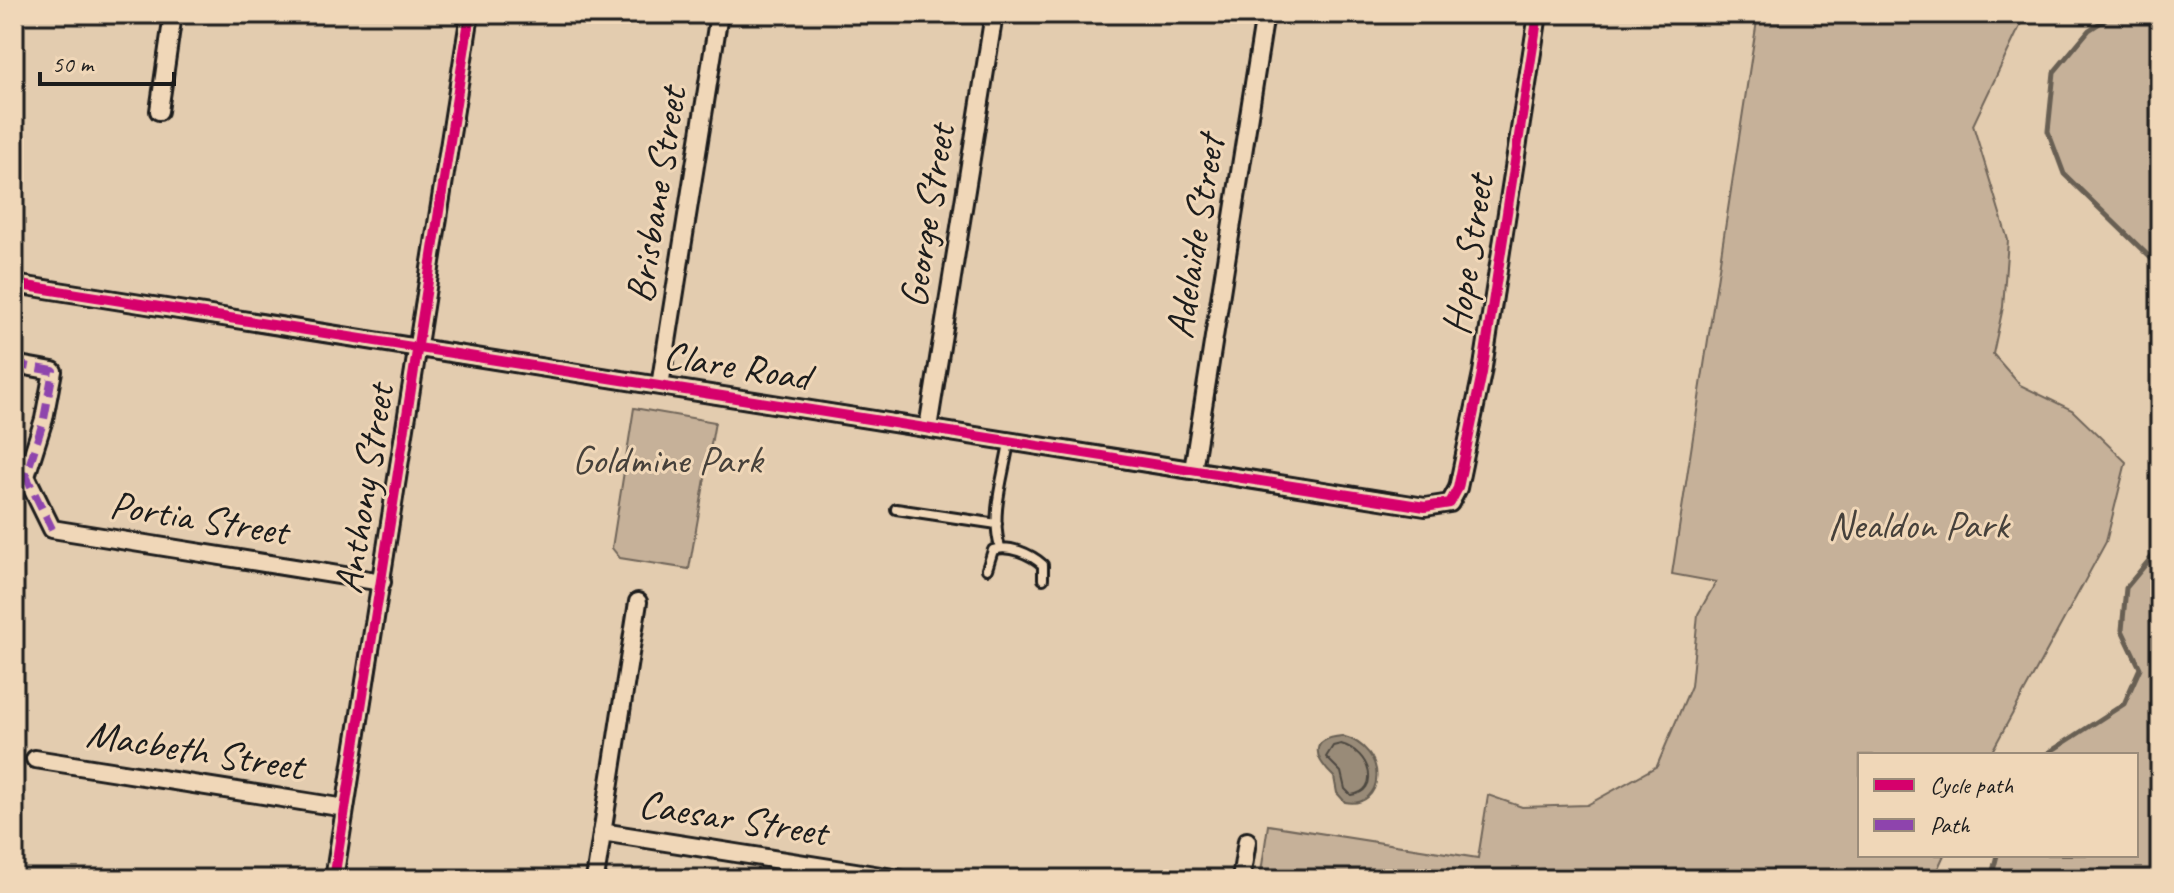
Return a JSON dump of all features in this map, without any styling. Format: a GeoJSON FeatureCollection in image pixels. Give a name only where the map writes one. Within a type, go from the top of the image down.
{"type":"FeatureCollection","features":[{"type":"Feature","properties":{"kind":"street"},"geometry":{"type":"LineString","coordinates":[[159,111],[173,14]]}},
{"type":"Feature","properties":{"kind":"street","name":"Anthony Street"},"geometry":{"type":"LineString","coordinates":[[334,879],[470,14]]}},
{"type":"Feature","properties":{"kind":"street","name":"Brisbane Street"},"geometry":{"type":"LineString","coordinates":[[660,386],[719,14]]}},
{"type":"Feature","properties":{"kind":"street","name":"George Street"},"geometry":{"type":"LineString","coordinates":[[928,428],[994,14]]}},
{"type":"Feature","properties":{"kind":"street","name":"Adelaide Street"},"geometry":{"type":"LineString","coordinates":[[1193,470],[1265,14]]}},
{"type":"Feature","properties":{"kind":"street","name":"Hope Street"},"geometry":{"type":"LineString","coordinates":[[1450,503],[1458,488],[1482,373],[1538,14]]}},
{"type":"Feature","properties":{"kind":"street","name":"Clare Road"},"geometry":{"type":"LineString","coordinates":[[14,284],[1425,507],[1450,503]]}},
{"type":"Feature","properties":{"kind":"street"},"geometry":{"type":"LineString","coordinates":[[14,364],[53,371],[44,419],[20,475]]}},
{"type":"Feature","properties":{"kind":"street","name":"Portia Street"},"geometry":{"type":"LineString","coordinates":[[20,475],[52,529],[382,582]]}},
{"type":"Feature","properties":{"kind":"street"},"geometry":{"type":"LineString","coordinates":[[595,879],[638,602]]}},
{"type":"Feature","properties":{"kind":"street","name":"Macbeth Street"},"geometry":{"type":"LineString","coordinates":[[35,759],[345,808]]}},
{"type":"Feature","properties":{"kind":"street","name":"Caesar Street"},"geometry":{"type":"LineString","coordinates":[[602,832],[900,879]]}},
{"type":"Feature","properties":{"kind":"street"},"geometry":{"type":"LineString","coordinates":[[1241,879],[1247,841]]}},
{"type":"Feature","properties":{"kind":"lane"},"geometry":{"type":"LineString","coordinates":[[1000,547],[997,524],[1009,441]]}},
{"type":"Feature","properties":{"kind":"lane"},"geometry":{"type":"LineString","coordinates":[[896,509],[997,524]]}},
{"type":"Feature","properties":{"kind":"lane"},"geometry":{"type":"LineString","coordinates":[[987,569],[993,550],[1000,547],[1036,558],[1043,565],[1043,579]]}},
{"type":"Feature","properties":{"kind":"green space","name":"Nealdon Park"},"geometry":{"type":"Polygon","coordinates":[[[1758,14],[2045,14],[2021,24],[1973,125],[2008,240],[2003,307],[1993,354],[2020,385],[2072,410],[2126,462],[2106,542],[1991,753],[1858,753],[1858,857],[1943,857],[1933,879],[1260,879],[1268,825],[1478,858],[1488,795],[1522,807],[1587,805],[1657,766],[1691,686],[1698,614],[1716,582],[1672,574],[1758,14]]]}},
{"type":"Feature","properties":{"kind":"green space"},"geometry":{"type":"Polygon","coordinates":[[[2114,14],[2160,14],[2160,267],[2064,174],[2048,131],[2054,72],[2089,30],[2114,14]]]}},
{"type":"Feature","properties":{"kind":"green space","name":"Goldmine Park"},"geometry":{"type":"Polygon","coordinates":[[[634,408],[715,422],[689,569],[620,558],[612,548],[634,408]]]}},
{"type":"Feature","properties":{"kind":"green space"},"geometry":{"type":"Polygon","coordinates":[[[2160,547],[2160,879],[1991,879],[1996,857],[2138,857],[2138,753],[2048,753],[2124,704],[2140,668],[2122,630],[2126,588],[2160,547]]]}},
{"type":"Feature","properties":{"kind":"water"},"geometry":{"type":"Polygon","coordinates":[[[1342,736],[1358,743],[1369,753],[1375,765],[1374,788],[1368,797],[1358,802],[1345,802],[1337,793],[1334,777],[1319,756],[1319,745],[1342,736]]]}},
{"type":"Feature","properties":{"kind":"waterway"},"geometry":{"type":"LineString","coordinates":[[2114,14],[2089,30],[2054,72],[2048,131],[2064,174],[2160,267]]}},
{"type":"Feature","properties":{"kind":"waterway"},"geometry":{"type":"LineString","coordinates":[[2048,753],[2124,704],[2140,668],[2122,630],[2126,588],[2160,547]]}},
{"type":"Feature","properties":{"kind":"waterway"},"geometry":{"type":"LineString","coordinates":[[1991,879],[1996,857]]}},
{"type":"Feature","properties":{"kind":"marked path"},"geometry":{"type":"LineString","coordinates":[[14,364],[53,371],[44,419],[26,476],[52,529]]}},
{"type":"Feature","properties":{"kind":"cycle path"},"geometry":{"type":"LineString","coordinates":[[334,879],[470,14]]}},
{"type":"Feature","properties":{"kind":"cycle path"},"geometry":{"type":"LineString","coordinates":[[14,284],[1425,507],[1450,503],[1458,488],[1482,373],[1538,14]]}}]}
